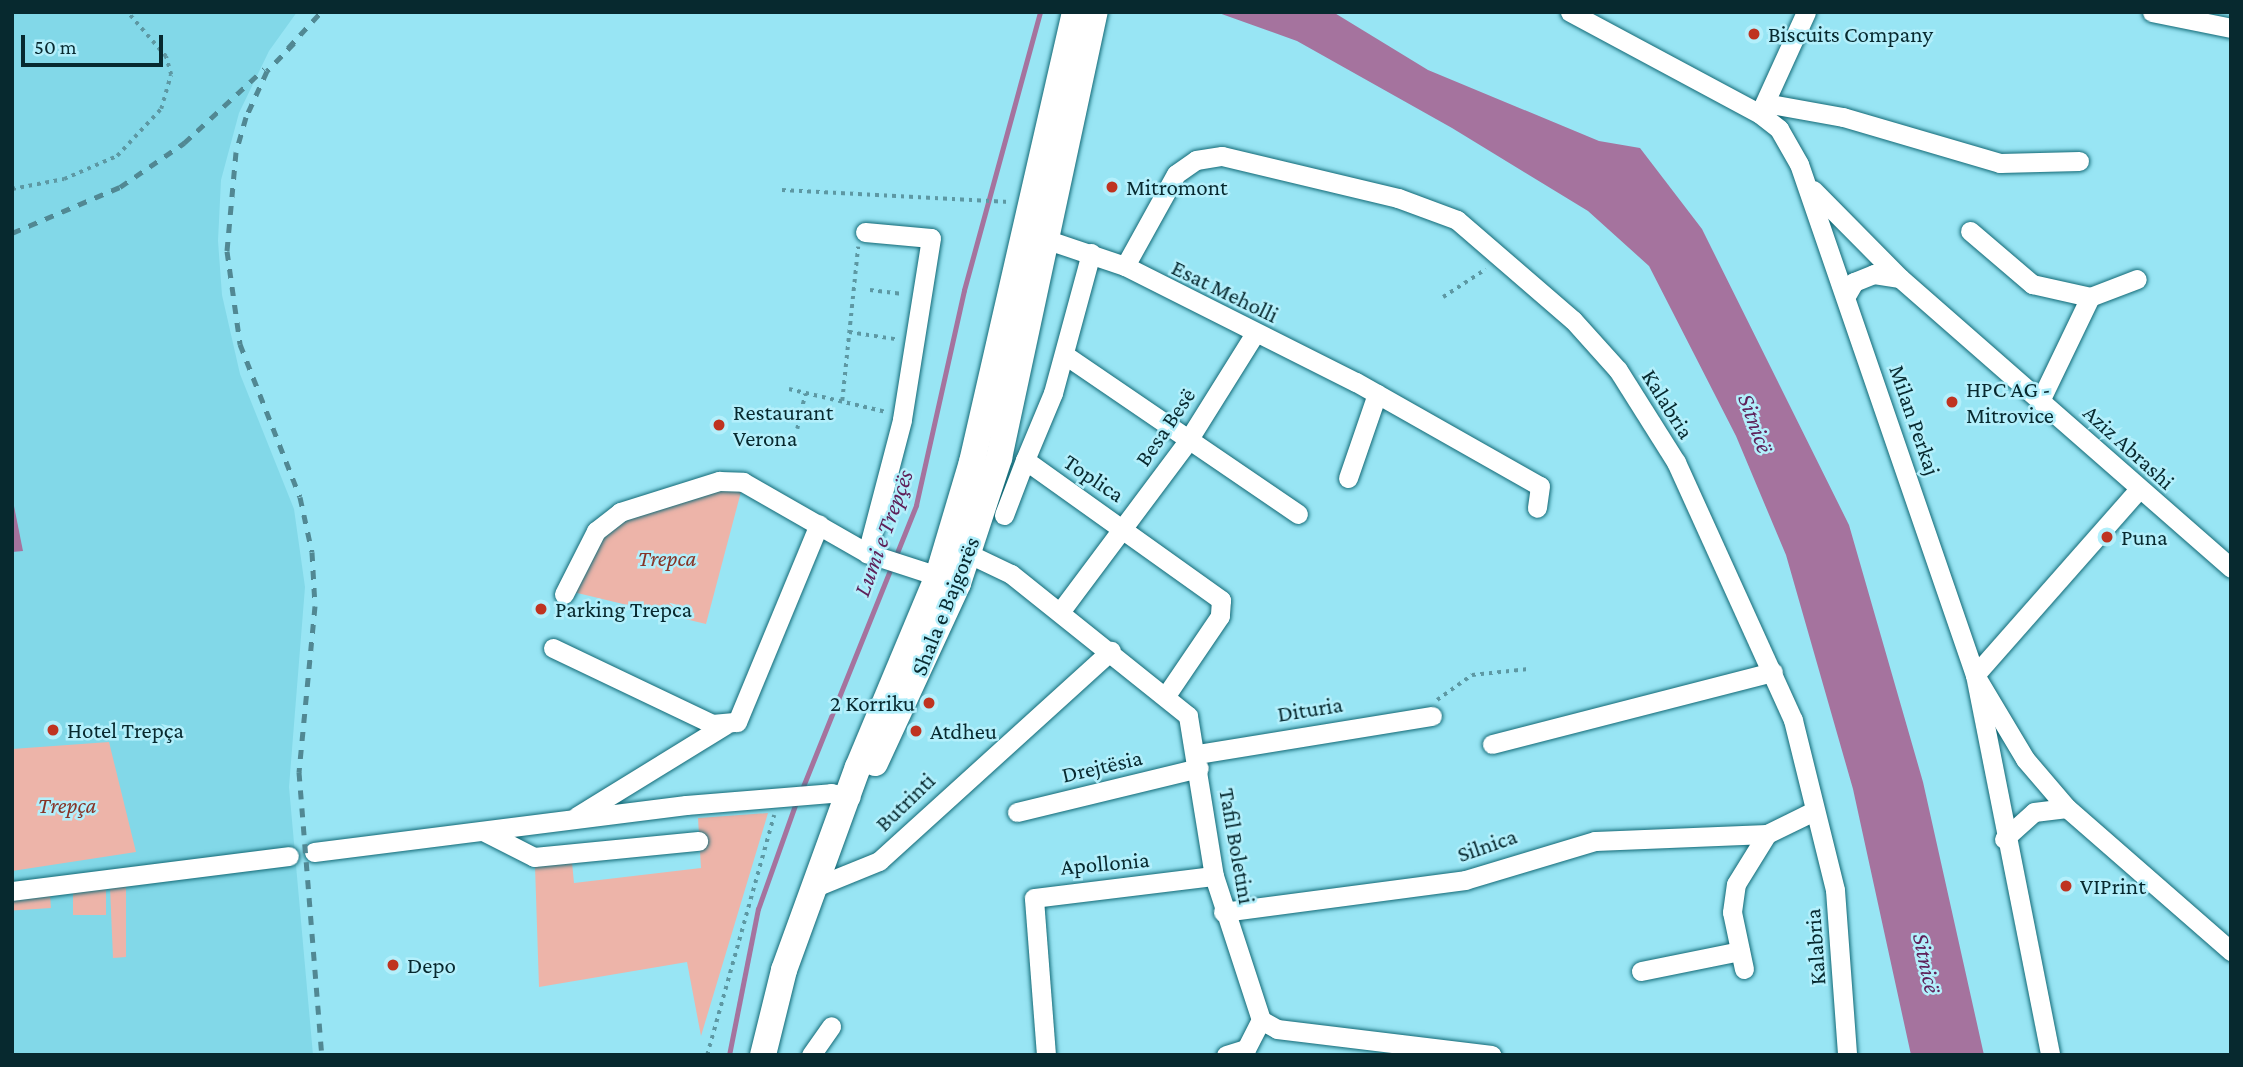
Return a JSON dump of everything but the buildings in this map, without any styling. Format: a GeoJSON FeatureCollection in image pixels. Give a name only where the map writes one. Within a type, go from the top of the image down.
{"type":"FeatureCollection","features":[{"type":"Feature","properties":{"kind":"main road","name":"Shala e Bajgorës"},"geometry":{"type":"LineString","coordinates":[[936,576],[969,554],[999,458],[1048,240],[1075,12]]}},
{"type":"Feature","properties":{"kind":"main road","name":"Shala e Bajgorës"},"geometry":{"type":"LineString","coordinates":[[815,887],[841,795],[936,576],[972,462],[1095,12]]}},
{"type":"Feature","properties":{"kind":"main road"},"geometry":{"type":"LineString","coordinates":[[763,1055],[783,970],[815,887]]}},
{"type":"Feature","properties":{"kind":"street"},"geometry":{"type":"LineString","coordinates":[[1570,12],[1762,108],[1843,117],[2000,163],[2079,161]]}},
{"type":"Feature","properties":{"kind":"street"},"geometry":{"type":"LineString","coordinates":[[1762,108],[1806,12]]}},
{"type":"Feature","properties":{"kind":"street"},"geometry":{"type":"LineString","coordinates":[[2152,12],[2231,28]]}},
{"type":"Feature","properties":{"kind":"street","name":"Aziz Abrashi"},"geometry":{"type":"LineString","coordinates":[[1762,108],[1779,130],[1805,181],[1900,278],[2231,568]]}},
{"type":"Feature","properties":{"kind":"street","name":"Kalabria"},"geometry":{"type":"LineString","coordinates":[[1125,266],[1176,174],[1196,160],[1222,156],[1398,198],[1457,220],[1573,320],[1618,370],[1705,518],[1793,720],[1835,890],[1847,1055]]}},
{"type":"Feature","properties":{"kind":"street","name":"Milan Perkaj"},"geometry":{"type":"LineString","coordinates":[[1805,181],[1847,294],[1975,675],[2004,839],[2050,1055]]}},
{"type":"Feature","properties":{"kind":"street"},"geometry":{"type":"LineString","coordinates":[[1970,231],[2024,281],[2090,297],[2137,279]]}},
{"type":"Feature","properties":{"kind":"street"},"geometry":{"type":"LineString","coordinates":[[862,232],[931,238],[918,342],[873,554]]}},
{"type":"Feature","properties":{"kind":"street","name":"Esat Meholli"},"geometry":{"type":"LineString","coordinates":[[1048,240],[1125,266],[1377,394],[1540,486],[1537,508]]}},
{"type":"Feature","properties":{"kind":"street"},"geometry":{"type":"LineString","coordinates":[[1004,514],[1065,355],[1091,253]]}},
{"type":"Feature","properties":{"kind":"street"},"geometry":{"type":"LineString","coordinates":[[1847,294],[1854,282],[1874,274],[1900,278]]}},
{"type":"Feature","properties":{"kind":"street"},"geometry":{"type":"LineString","coordinates":[[2040,401],[2090,297]]}},
{"type":"Feature","properties":{"kind":"street","name":"Besa Besë"},"geometry":{"type":"LineString","coordinates":[[1060,612],[1187,442],[1255,333]]}},
{"type":"Feature","properties":{"kind":"street"},"geometry":{"type":"LineString","coordinates":[[1065,355],[1187,442],[1298,514]]}},
{"type":"Feature","properties":{"kind":"street"},"geometry":{"type":"LineString","coordinates":[[1348,478],[1377,394]]}},
{"type":"Feature","properties":{"kind":"street","name":"Toplica"},"geometry":{"type":"LineString","coordinates":[[1026,460],[1124,527],[1221,600],[1220,616],[1167,694]]}},
{"type":"Feature","properties":{"kind":"street"},"geometry":{"type":"LineString","coordinates":[[564,594],[596,531],[620,512],[686,488],[743,482],[873,554],[936,576]]}},
{"type":"Feature","properties":{"kind":"street"},"geometry":{"type":"LineString","coordinates":[[1975,675],[2139,489]]}},
{"type":"Feature","properties":{"kind":"street"},"geometry":{"type":"LineString","coordinates":[[571,820],[725,725],[737,722],[819,524]]}},
{"type":"Feature","properties":{"kind":"street","name":"Tafil Boletini"},"geometry":{"type":"LineString","coordinates":[[969,554],[1011,574],[1167,694],[1188,716],[1198,761],[1214,876],[1223,912],[1261,1020]]}},
{"type":"Feature","properties":{"kind":"street"},"geometry":{"type":"LineString","coordinates":[[553,648],[725,725]]}},
{"type":"Feature","properties":{"kind":"street","name":"Butrinti"},"geometry":{"type":"LineString","coordinates":[[815,887],[879,861],[1111,651]]}},
{"type":"Feature","properties":{"kind":"street"},"geometry":{"type":"LineString","coordinates":[[1492,744],[1773,673]]}},
{"type":"Feature","properties":{"kind":"street","name":"Milan Perkaj"},"geometry":{"type":"LineString","coordinates":[[1975,675],[2025,759],[2067,808],[2231,951]]}},
{"type":"Feature","properties":{"kind":"street","name":"Dituria"},"geometry":{"type":"LineString","coordinates":[[1198,761],[1432,710]]}},
{"type":"Feature","properties":{"kind":"street","name":"Drejtësia"},"geometry":{"type":"LineString","coordinates":[[1017,812],[1198,761]]}},
{"type":"Feature","properties":{"kind":"street"},"geometry":{"type":"LineString","coordinates":[[314,852],[783,796],[841,795]]}},
{"type":"Feature","properties":{"kind":"street"},"geometry":{"type":"LineString","coordinates":[[2004,839],[2034,812],[2067,808]]}},
{"type":"Feature","properties":{"kind":"street","name":"Silnica"},"geometry":{"type":"LineString","coordinates":[[1223,912],[1465,880],[1595,841],[1767,834],[1814,811]]}},
{"type":"Feature","properties":{"kind":"street"},"geometry":{"type":"LineString","coordinates":[[483,831],[534,857],[698,841]]}},
{"type":"Feature","properties":{"kind":"street"},"geometry":{"type":"LineString","coordinates":[[1641,971],[1742,960],[1732,912],[1736,884],[1767,834]]}},
{"type":"Feature","properties":{"kind":"street"},"geometry":{"type":"LineString","coordinates":[[12,891],[289,856]]}},
{"type":"Feature","properties":{"kind":"street","name":"Apollonia"},"geometry":{"type":"LineString","coordinates":[[1046,1055],[1034,898],[1214,876]]}},
{"type":"Feature","properties":{"kind":"street"},"geometry":{"type":"LineString","coordinates":[[1226,1055],[1246,1049],[1261,1020],[1277,1029],[1491,1055]]}},
{"type":"Feature","properties":{"kind":"street"},"geometry":{"type":"LineString","coordinates":[[811,1055],[831,1026]]}},
{"type":"Feature","properties":{"kind":"path"},"geometry":{"type":"LineString","coordinates":[[12,189],[64,178],[117,156],[161,109],[171,75],[166,58],[127,12]]}},
{"type":"Feature","properties":{"kind":"path"},"geometry":{"type":"LineString","coordinates":[[782,190],[923,200],[958,195],[1016,203]]}},
{"type":"Feature","properties":{"kind":"path"},"geometry":{"type":"LineString","coordinates":[[842,401],[862,232]]}},
{"type":"Feature","properties":{"kind":"path"},"geometry":{"type":"LineString","coordinates":[[1443,297],[1503,259]]}},
{"type":"Feature","properties":{"kind":"path"},"geometry":{"type":"LineString","coordinates":[[870,290],[923,296]]}},
{"type":"Feature","properties":{"kind":"path"},"geometry":{"type":"LineString","coordinates":[[849,332],[918,342]]}},
{"type":"Feature","properties":{"kind":"path"},"geometry":{"type":"LineString","coordinates":[[789,389],[842,401],[902,420]]}},
{"type":"Feature","properties":{"kind":"path"},"geometry":{"type":"LineString","coordinates":[[797,429],[806,393]]}},
{"type":"Feature","properties":{"kind":"path"},"geometry":{"type":"LineString","coordinates":[[1432,710],[1472,675],[1528,669]]}},
{"type":"Feature","properties":{"kind":"path"},"geometry":{"type":"LineString","coordinates":[[707,1055],[783,796]]}},
{"type":"Feature","properties":{"kind":"shaded area"},"geometry":{"type":"Polygon","coordinates":[[[12,12],[297,12],[269,51],[239,113],[221,180],[218,241],[222,295],[240,374],[294,509],[305,587],[289,787],[313,1055],[12,1055],[12,12]]]}},
{"type":"Feature","properties":{"kind":"green space","name":"Trepca"},"geometry":{"type":"Polygon","coordinates":[[[742,488],[706,624],[569,591],[596,542],[618,518],[683,494],[742,488]]]}},
{"type":"Feature","properties":{"kind":"green space","name":"Trepça"},"geometry":{"type":"Polygon","coordinates":[[[109,742],[136,852],[12,871],[12,749],[109,742]]]}},
{"type":"Feature","properties":{"kind":"green space"},"geometry":{"type":"Polygon","coordinates":[[[768,813],[701,1036],[687,962],[539,987],[535,866],[572,862],[574,883],[701,868],[698,818],[768,813]]]}},
{"type":"Feature","properties":{"kind":"green space"},"geometry":{"type":"Polygon","coordinates":[[[126,886],[126,957],[113,958],[110,887],[126,886]]]}},
{"type":"Feature","properties":{"kind":"green space"},"geometry":{"type":"Polygon","coordinates":[[[73,889],[106,889],[106,915],[73,915],[73,889]]]}},
{"type":"Feature","properties":{"kind":"green space"},"geometry":{"type":"Polygon","coordinates":[[[50,894],[51,908],[13,911],[12,897],[50,894]]]}},
{"type":"Feature","properties":{"kind":"water","name":"Sitnicë"},"geometry":{"type":"Polygon","coordinates":[[[1216,12],[1333,12],[1428,70],[1599,141],[1640,148],[1702,229],[1849,525],[1923,782],[1984,1055],[1911,1055],[1853,789],[1786,555],[1736,436],[1649,266],[1588,211],[1452,128],[1297,41],[1216,12]]]}},
{"type":"Feature","properties":{"kind":"water"},"geometry":{"type":"Polygon","coordinates":[[[12,496],[23,551],[12,552],[12,496]]]}},
{"type":"Feature","properties":{"kind":"waterway","name":"Lumi e Trepçës"},"geometry":{"type":"LineString","coordinates":[[802,789],[916,505],[964,290],[1040,12]]}},
{"type":"Feature","properties":{"kind":"waterway","name":"Lumi e Trepçës"},"geometry":{"type":"LineString","coordinates":[[729,1055],[758,909],[796,802]]}},
{"type":"Feature","properties":{"kind":"railway"},"geometry":{"type":"LineString","coordinates":[[288,48],[321,12]]}},
{"type":"Feature","properties":{"kind":"railway"},"geometry":{"type":"LineString","coordinates":[[294,43],[267,71],[246,117],[236,152],[227,251],[240,344],[300,497],[312,552],[315,606],[299,772],[322,1055]]}},
{"type":"Feature","properties":{"kind":"railway"},"geometry":{"type":"LineString","coordinates":[[12,233],[120,187],[184,143],[264,69]]}},
{"type":"Feature","properties":{"kind":"place","name":"Biscuits Company"},"geometry":{"type":"Point","coordinates":[1754,34]}},
{"type":"Feature","properties":{"kind":"place","name":"Mitromont"},"geometry":{"type":"Point","coordinates":[1112,187]}},
{"type":"Feature","properties":{"kind":"place","name":"HPC AG - Mitrovice"},"geometry":{"type":"Point","coordinates":[1952,402]}},
{"type":"Feature","properties":{"kind":"place","name":"Restaurant Verona"},"geometry":{"type":"Point","coordinates":[719,425]}},
{"type":"Feature","properties":{"kind":"place","name":"Puna"},"geometry":{"type":"Point","coordinates":[2107,537]}},
{"type":"Feature","properties":{"kind":"place","name":"Parking Trepca"},"geometry":{"type":"Point","coordinates":[541,609]}},
{"type":"Feature","properties":{"kind":"place","name":"2 Korriku"},"geometry":{"type":"Point","coordinates":[929,703]}},
{"type":"Feature","properties":{"kind":"place","name":"Hotel Trepça"},"geometry":{"type":"Point","coordinates":[53,730]}},
{"type":"Feature","properties":{"kind":"place","name":"Atdheu"},"geometry":{"type":"Point","coordinates":[916,731]}},
{"type":"Feature","properties":{"kind":"place","name":"VIPrint"},"geometry":{"type":"Point","coordinates":[2066,886]}},
{"type":"Feature","properties":{"kind":"place","name":"Depo"},"geometry":{"type":"Point","coordinates":[393,965]}}]}
